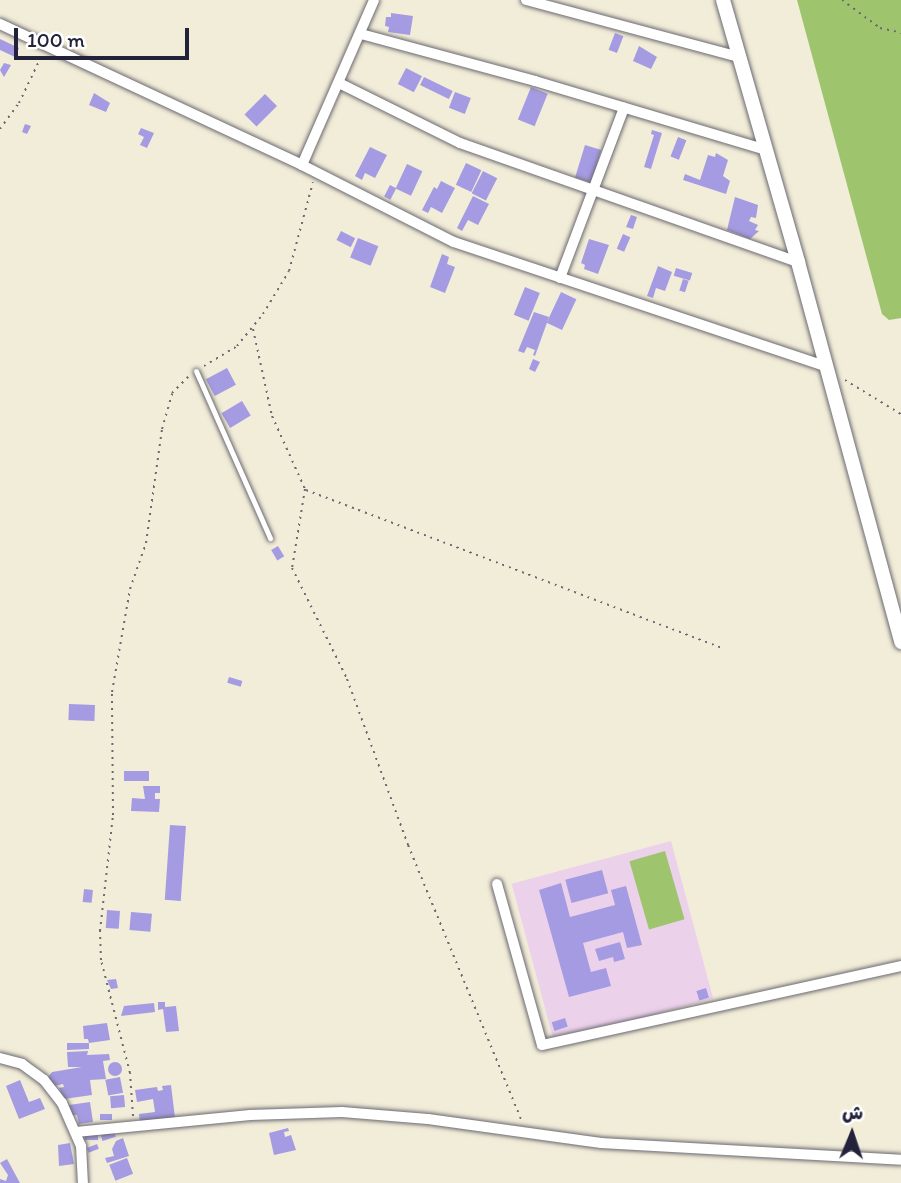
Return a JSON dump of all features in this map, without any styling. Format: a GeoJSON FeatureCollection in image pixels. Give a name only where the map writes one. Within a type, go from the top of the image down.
{"type":"FeatureCollection","features":[{"type":"Feature","properties":{"kind":"street"},"geometry":{"type":"LineString","coordinates":[[302,165],[374,0]]}},
{"type":"Feature","properties":{"kind":"street"},"geometry":{"type":"LineString","coordinates":[[526,0],[739,57]]}},
{"type":"Feature","properties":{"kind":"street"},"geometry":{"type":"LineString","coordinates":[[723,0],[799,262],[901,642]]}},
{"type":"Feature","properties":{"kind":"street"},"geometry":{"type":"LineString","coordinates":[[0,24],[302,165],[454,242],[827,367]]}},
{"type":"Feature","properties":{"kind":"street"},"geometry":{"type":"LineString","coordinates":[[361,34],[766,150]]}},
{"type":"Feature","properties":{"kind":"street"},"geometry":{"type":"LineString","coordinates":[[339,83],[460,143],[593,192],[799,262]]}},
{"type":"Feature","properties":{"kind":"street"},"geometry":{"type":"LineString","coordinates":[[560,278],[624,108]]}},
{"type":"Feature","properties":{"kind":"street"},"geometry":{"type":"LineString","coordinates":[[497,884],[542,1045],[901,966]]}},
{"type":"Feature","properties":{"kind":"street"},"geometry":{"type":"LineString","coordinates":[[0,1058],[22,1064],[44,1080],[62,1103],[81,1146],[83,1183]]}},
{"type":"Feature","properties":{"kind":"street"},"geometry":{"type":"LineString","coordinates":[[76,1132],[250,1115],[342,1112],[428,1119],[527,1135],[601,1143],[901,1160]]}},
{"type":"Feature","properties":{"kind":"lane"},"geometry":{"type":"LineString","coordinates":[[196,371],[270,538]]}},
{"type":"Feature","properties":{"kind":"path"},"geometry":{"type":"LineString","coordinates":[[842,0],[880,28],[901,33]]}},
{"type":"Feature","properties":{"kind":"path"},"geometry":{"type":"LineString","coordinates":[[0,129],[19,103],[47,46]]}},
{"type":"Feature","properties":{"kind":"path"},"geometry":{"type":"LineString","coordinates":[[119,1128],[133,1117],[134,1102],[121,1032],[106,990],[100,931],[113,815],[113,692],[130,589],[146,543],[152,486],[165,417],[172,393],[196,371],[237,346],[289,271],[316,172]]}},
{"type":"Feature","properties":{"kind":"path"},"geometry":{"type":"LineString","coordinates":[[252,327],[272,416],[305,489],[292,568],[347,679],[389,797],[527,1135]]}},
{"type":"Feature","properties":{"kind":"path"},"geometry":{"type":"LineString","coordinates":[[827,367],[858,390],[901,414]]}},
{"type":"Feature","properties":{"kind":"path"},"geometry":{"type":"LineString","coordinates":[[305,489],[721,648]]}},
{"type":"Feature","properties":{"kind":"shaded area"},"geometry":{"type":"Polygon","coordinates":[[[671,841],[713,998],[554,1041],[512,884],[671,841]]]}},
{"type":"Feature","properties":{"kind":"green space"},"geometry":{"type":"Polygon","coordinates":[[[797,0],[901,0],[901,318],[889,320],[882,314],[797,0]]]}},
{"type":"Feature","properties":{"kind":"green space"},"geometry":{"type":"Polygon","coordinates":[[[665,851],[685,919],[649,929],[629,861],[665,851]]]}},
{"type":"Feature","properties":{"kind":"building"},"geometry":{"type":"Polygon","coordinates":[[[391,13],[413,16],[410,35],[388,32],[389,27],[385,26],[386,17],[391,17],[391,13]]]}},
{"type":"Feature","properties":{"kind":"building"},"geometry":{"type":"Polygon","coordinates":[[[615,33],[623,36],[617,53],[609,50],[615,33]]]}},
{"type":"Feature","properties":{"kind":"building"},"geometry":{"type":"Polygon","coordinates":[[[0,39],[19,48],[15,57],[0,50],[0,39]]]}},
{"type":"Feature","properties":{"kind":"building"},"geometry":{"type":"Polygon","coordinates":[[[639,46],[657,57],[651,69],[633,61],[639,46]]]}},
{"type":"Feature","properties":{"kind":"building"},"geometry":{"type":"Polygon","coordinates":[[[4,63],[11,65],[4,77],[0,70],[4,63]]]}},
{"type":"Feature","properties":{"kind":"building"},"geometry":{"type":"Polygon","coordinates":[[[406,68],[422,76],[414,92],[398,84],[406,68]]]}},
{"type":"Feature","properties":{"kind":"building"},"geometry":{"type":"Polygon","coordinates":[[[424,77],[453,91],[449,99],[420,85],[424,77]]]}},
{"type":"Feature","properties":{"kind":"building"},"geometry":{"type":"Polygon","coordinates":[[[531,87],[548,94],[535,126],[518,119],[531,87]]]}},
{"type":"Feature","properties":{"kind":"building"},"geometry":{"type":"Polygon","coordinates":[[[455,92],[471,98],[465,114],[449,108],[455,92]]]}},
{"type":"Feature","properties":{"kind":"building"},"geometry":{"type":"Polygon","coordinates":[[[94,93],[110,103],[106,112],[89,105],[94,93]]]}},
{"type":"Feature","properties":{"kind":"building"},"geometry":{"type":"Polygon","coordinates":[[[265,94],[277,106],[257,127],[244,115],[265,94]]]}},
{"type":"Feature","properties":{"kind":"building"},"geometry":{"type":"Polygon","coordinates":[[[25,124],[31,126],[27,134],[22,132],[25,124]]]}},
{"type":"Feature","properties":{"kind":"building"},"geometry":{"type":"Polygon","coordinates":[[[141,128],[154,133],[147,148],[140,145],[144,137],[138,134],[141,128]]]}},
{"type":"Feature","properties":{"kind":"building"},"geometry":{"type":"Polygon","coordinates":[[[652,130],[662,133],[651,169],[644,167],[654,135],[651,134],[652,130]]]}},
{"type":"Feature","properties":{"kind":"building"},"geometry":{"type":"Polygon","coordinates":[[[678,137],[686,140],[679,160],[670,157],[678,137]]]}},
{"type":"Feature","properties":{"kind":"building"},"geometry":{"type":"Polygon","coordinates":[[[585,145],[601,150],[591,182],[575,178],[585,145]]]}},
{"type":"Feature","properties":{"kind":"building"},"geometry":{"type":"Polygon","coordinates":[[[370,147],[387,155],[375,178],[365,173],[362,180],[355,176],[370,147]]]}},
{"type":"Feature","properties":{"kind":"building"},"geometry":{"type":"Polygon","coordinates":[[[716,153],[728,160],[723,176],[730,181],[726,194],[683,180],[685,174],[700,180],[708,155],[715,157],[716,153]]]}},
{"type":"Feature","properties":{"kind":"building"},"geometry":{"type":"Polygon","coordinates":[[[466,163],[481,170],[471,192],[456,185],[466,163]]]}},
{"type":"Feature","properties":{"kind":"building"},"geometry":{"type":"Polygon","coordinates":[[[407,164],[422,171],[411,196],[396,188],[407,164]]]}},
{"type":"Feature","properties":{"kind":"building"},"geometry":{"type":"Polygon","coordinates":[[[483,171],[497,178],[486,201],[472,193],[483,171]]]}},
{"type":"Feature","properties":{"kind":"building"},"geometry":{"type":"Polygon","coordinates":[[[441,181],[455,188],[442,213],[431,207],[428,213],[422,210],[434,187],[437,189],[441,181]]]}},
{"type":"Feature","properties":{"kind":"building"},"geometry":{"type":"Polygon","coordinates":[[[390,185],[396,188],[390,200],[384,197],[390,185]]]}},
{"type":"Feature","properties":{"kind":"building"},"geometry":{"type":"Polygon","coordinates":[[[473,196],[489,204],[478,225],[468,220],[462,231],[457,228],[473,196]]]}},
{"type":"Feature","properties":{"kind":"building"},"geometry":{"type":"Polygon","coordinates":[[[735,197],[758,205],[756,218],[751,217],[749,221],[758,225],[755,230],[759,231],[750,239],[727,230],[735,197]]]}},
{"type":"Feature","properties":{"kind":"building"},"geometry":{"type":"Polygon","coordinates":[[[631,215],[637,217],[633,229],[626,227],[631,215]]]}},
{"type":"Feature","properties":{"kind":"building"},"geometry":{"type":"Polygon","coordinates":[[[341,231],[355,238],[351,247],[336,240],[341,231]]]}},
{"type":"Feature","properties":{"kind":"building"},"geometry":{"type":"Polygon","coordinates":[[[623,234],[630,237],[624,252],[617,249],[623,234]]]}},
{"type":"Feature","properties":{"kind":"building"},"geometry":{"type":"Polygon","coordinates":[[[358,238],[378,246],[371,266],[350,257],[358,238]]]}},
{"type":"Feature","properties":{"kind":"building"},"geometry":{"type":"Polygon","coordinates":[[[589,239],[609,245],[598,274],[584,269],[585,265],[581,263],[589,239]]]}},
{"type":"Feature","properties":{"kind":"building"},"geometry":{"type":"Polygon","coordinates":[[[442,254],[449,257],[447,264],[455,267],[445,293],[430,287],[442,254]]]}},
{"type":"Feature","properties":{"kind":"building"},"geometry":{"type":"Polygon","coordinates":[[[658,266],[672,272],[665,291],[656,288],[653,298],[647,296],[658,266]]]}},
{"type":"Feature","properties":{"kind":"building"},"geometry":{"type":"Polygon","coordinates":[[[676,268],[692,273],[690,281],[674,276],[676,268]]]}},
{"type":"Feature","properties":{"kind":"building"},"geometry":{"type":"Polygon","coordinates":[[[683,279],[689,281],[685,292],[679,290],[683,279]]]}},
{"type":"Feature","properties":{"kind":"building"},"geometry":{"type":"Polygon","coordinates":[[[525,287],[540,293],[529,321],[514,315],[525,287]]]}},
{"type":"Feature","properties":{"kind":"building"},"geometry":{"type":"Polygon","coordinates":[[[561,292],[576,299],[562,330],[547,323],[561,292]]]}},
{"type":"Feature","properties":{"kind":"building"},"geometry":{"type":"Polygon","coordinates":[[[534,312],[549,317],[535,356],[535,350],[527,347],[524,353],[518,351],[534,312]]]}},
{"type":"Feature","properties":{"kind":"building"},"geometry":{"type":"Polygon","coordinates":[[[533,359],[540,362],[535,372],[529,369],[533,359]]]}},
{"type":"Feature","properties":{"kind":"building"},"geometry":{"type":"Polygon","coordinates":[[[227,368],[236,385],[215,396],[206,379],[227,368]]]}},
{"type":"Feature","properties":{"kind":"building"},"geometry":{"type":"Polygon","coordinates":[[[242,401],[251,416],[230,428],[221,413],[242,401]]]}},
{"type":"Feature","properties":{"kind":"building"},"geometry":{"type":"Polygon","coordinates":[[[278,546],[284,556],[277,560],[271,550],[278,546]]]}},
{"type":"Feature","properties":{"kind":"building"},"geometry":{"type":"Polygon","coordinates":[[[229,677],[242,681],[241,687],[227,683],[229,677]]]}},
{"type":"Feature","properties":{"kind":"building"},"geometry":{"type":"Polygon","coordinates":[[[69,704],[95,705],[94,721],[68,720],[69,704]]]}},
{"type":"Feature","properties":{"kind":"building"},"geometry":{"type":"Polygon","coordinates":[[[124,771],[149,771],[149,781],[124,781],[124,771]]]}},
{"type":"Feature","properties":{"kind":"building"},"geometry":{"type":"Polygon","coordinates":[[[143,786],[160,786],[160,793],[155,793],[155,799],[160,799],[159,812],[131,811],[132,798],[145,799],[143,786]]]}},
{"type":"Feature","properties":{"kind":"building"},"geometry":{"type":"Polygon","coordinates":[[[170,825],[186,826],[181,901],[165,900],[170,825]]]}},
{"type":"Feature","properties":{"kind":"building"},"geometry":{"type":"Polygon","coordinates":[[[602,870],[608,893],[572,903],[565,880],[602,870]]]}},
{"type":"Feature","properties":{"kind":"building"},"geometry":{"type":"Polygon","coordinates":[[[561,883],[570,917],[615,905],[611,890],[626,886],[642,945],[627,948],[623,932],[583,943],[591,972],[606,968],[611,986],[569,997],[539,890],[561,883]]]}},
{"type":"Feature","properties":{"kind":"building"},"geometry":{"type":"Polygon","coordinates":[[[84,889],[93,890],[92,903],[83,902],[84,889]]]}},
{"type":"Feature","properties":{"kind":"building"},"geometry":{"type":"Polygon","coordinates":[[[107,910],[120,911],[119,929],[106,928],[107,910]]]}},
{"type":"Feature","properties":{"kind":"building"},"geometry":{"type":"Polygon","coordinates":[[[131,912],[152,914],[150,932],[129,930],[131,912]]]}},
{"type":"Feature","properties":{"kind":"building"},"geometry":{"type":"Polygon","coordinates":[[[620,942],[625,959],[614,962],[613,957],[599,961],[595,949],[620,942]]]}},
{"type":"Feature","properties":{"kind":"building"},"geometry":{"type":"Polygon","coordinates":[[[116,979],[118,988],[111,989],[107,980],[116,979]]]}},
{"type":"Feature","properties":{"kind":"building"},"geometry":{"type":"Polygon","coordinates":[[[706,988],[709,998],[699,1000],[696,991],[706,988]]]}},
{"type":"Feature","properties":{"kind":"building"},"geometry":{"type":"Polygon","coordinates":[[[158,1002],[165,1002],[165,1007],[176,1006],[179,1031],[166,1032],[163,1009],[158,1010],[158,1002]]]}},
{"type":"Feature","properties":{"kind":"building"},"geometry":{"type":"Polygon","coordinates":[[[154,1003],[155,1012],[121,1016],[124,1006],[154,1003]]]}},
{"type":"Feature","properties":{"kind":"building"},"geometry":{"type":"Polygon","coordinates":[[[565,1018],[568,1027],[554,1031],[552,1022],[565,1018]]]}},
{"type":"Feature","properties":{"kind":"building"},"geometry":{"type":"Polygon","coordinates":[[[107,1023],[110,1040],[89,1043],[88,1039],[84,1039],[83,1026],[107,1023]]]}},
{"type":"Feature","properties":{"kind":"building"},"geometry":{"type":"Polygon","coordinates":[[[67,1043],[89,1043],[89,1049],[67,1050],[67,1043]]]}},
{"type":"Feature","properties":{"kind":"building"},"geometry":{"type":"Polygon","coordinates":[[[88,1051],[87,1055],[109,1054],[110,1060],[103,1061],[106,1079],[90,1080],[92,1095],[64,1099],[59,1088],[64,1087],[63,1084],[54,1086],[48,1077],[52,1072],[82,1067],[68,1067],[67,1052],[88,1051]]]}},
{"type":"Feature","properties":{"kind":"building"},"geometry":{"type":"Polygon","coordinates":[[[112,1062],[118,1062],[122,1069],[118,1076],[112,1076],[108,1072],[108,1066],[112,1062]]]}},
{"type":"Feature","properties":{"kind":"building"},"geometry":{"type":"Polygon","coordinates":[[[120,1077],[123,1093],[108,1096],[105,1080],[120,1077]]]}},
{"type":"Feature","properties":{"kind":"building"},"geometry":{"type":"Polygon","coordinates":[[[20,1080],[29,1102],[40,1098],[45,1109],[19,1119],[6,1086],[20,1080]]]}},
{"type":"Feature","properties":{"kind":"building"},"geometry":{"type":"Polygon","coordinates":[[[171,1085],[175,1118],[140,1123],[139,1114],[155,1112],[153,1099],[137,1102],[135,1090],[157,1087],[158,1091],[163,1090],[162,1086],[171,1085]]]}},
{"type":"Feature","properties":{"kind":"building"},"geometry":{"type":"Polygon","coordinates":[[[124,1095],[125,1107],[111,1108],[110,1096],[124,1095]]]}},
{"type":"Feature","properties":{"kind":"building"},"geometry":{"type":"Polygon","coordinates":[[[90,1102],[93,1122],[79,1124],[77,1115],[71,1115],[69,1105],[90,1102]]]}},
{"type":"Feature","properties":{"kind":"building"},"geometry":{"type":"Polygon","coordinates":[[[100,1114],[112,1114],[112,1120],[100,1120],[100,1114]]]}},
{"type":"Feature","properties":{"kind":"building"},"geometry":{"type":"Polygon","coordinates":[[[288,1128],[289,1131],[284,1132],[285,1137],[291,1135],[296,1150],[274,1155],[269,1133],[288,1128]]]}},
{"type":"Feature","properties":{"kind":"building"},"geometry":{"type":"Polygon","coordinates":[[[114,1131],[116,1137],[103,1141],[101,1135],[114,1131]]]}},
{"type":"Feature","properties":{"kind":"building"},"geometry":{"type":"Polygon","coordinates":[[[85,1134],[98,1134],[98,1140],[85,1140],[85,1134]]]}},
{"type":"Feature","properties":{"kind":"building"},"geometry":{"type":"Polygon","coordinates":[[[123,1138],[129,1156],[107,1163],[105,1158],[114,1156],[112,1149],[116,1141],[123,1138]]]}},
{"type":"Feature","properties":{"kind":"building"},"geometry":{"type":"Polygon","coordinates":[[[70,1143],[74,1164],[59,1166],[58,1145],[70,1143]]]}},
{"type":"Feature","properties":{"kind":"building"},"geometry":{"type":"Polygon","coordinates":[[[97,1144],[99,1149],[89,1153],[87,1148],[97,1144]]]}},
{"type":"Feature","properties":{"kind":"building"},"geometry":{"type":"Polygon","coordinates":[[[127,1158],[133,1174],[115,1181],[109,1165],[127,1158]]]}},
{"type":"Feature","properties":{"kind":"building"},"geometry":{"type":"Polygon","coordinates":[[[7,1159],[20,1183],[0,1183],[0,1179],[6,1181],[8,1175],[0,1163],[7,1159]]]}}]}
